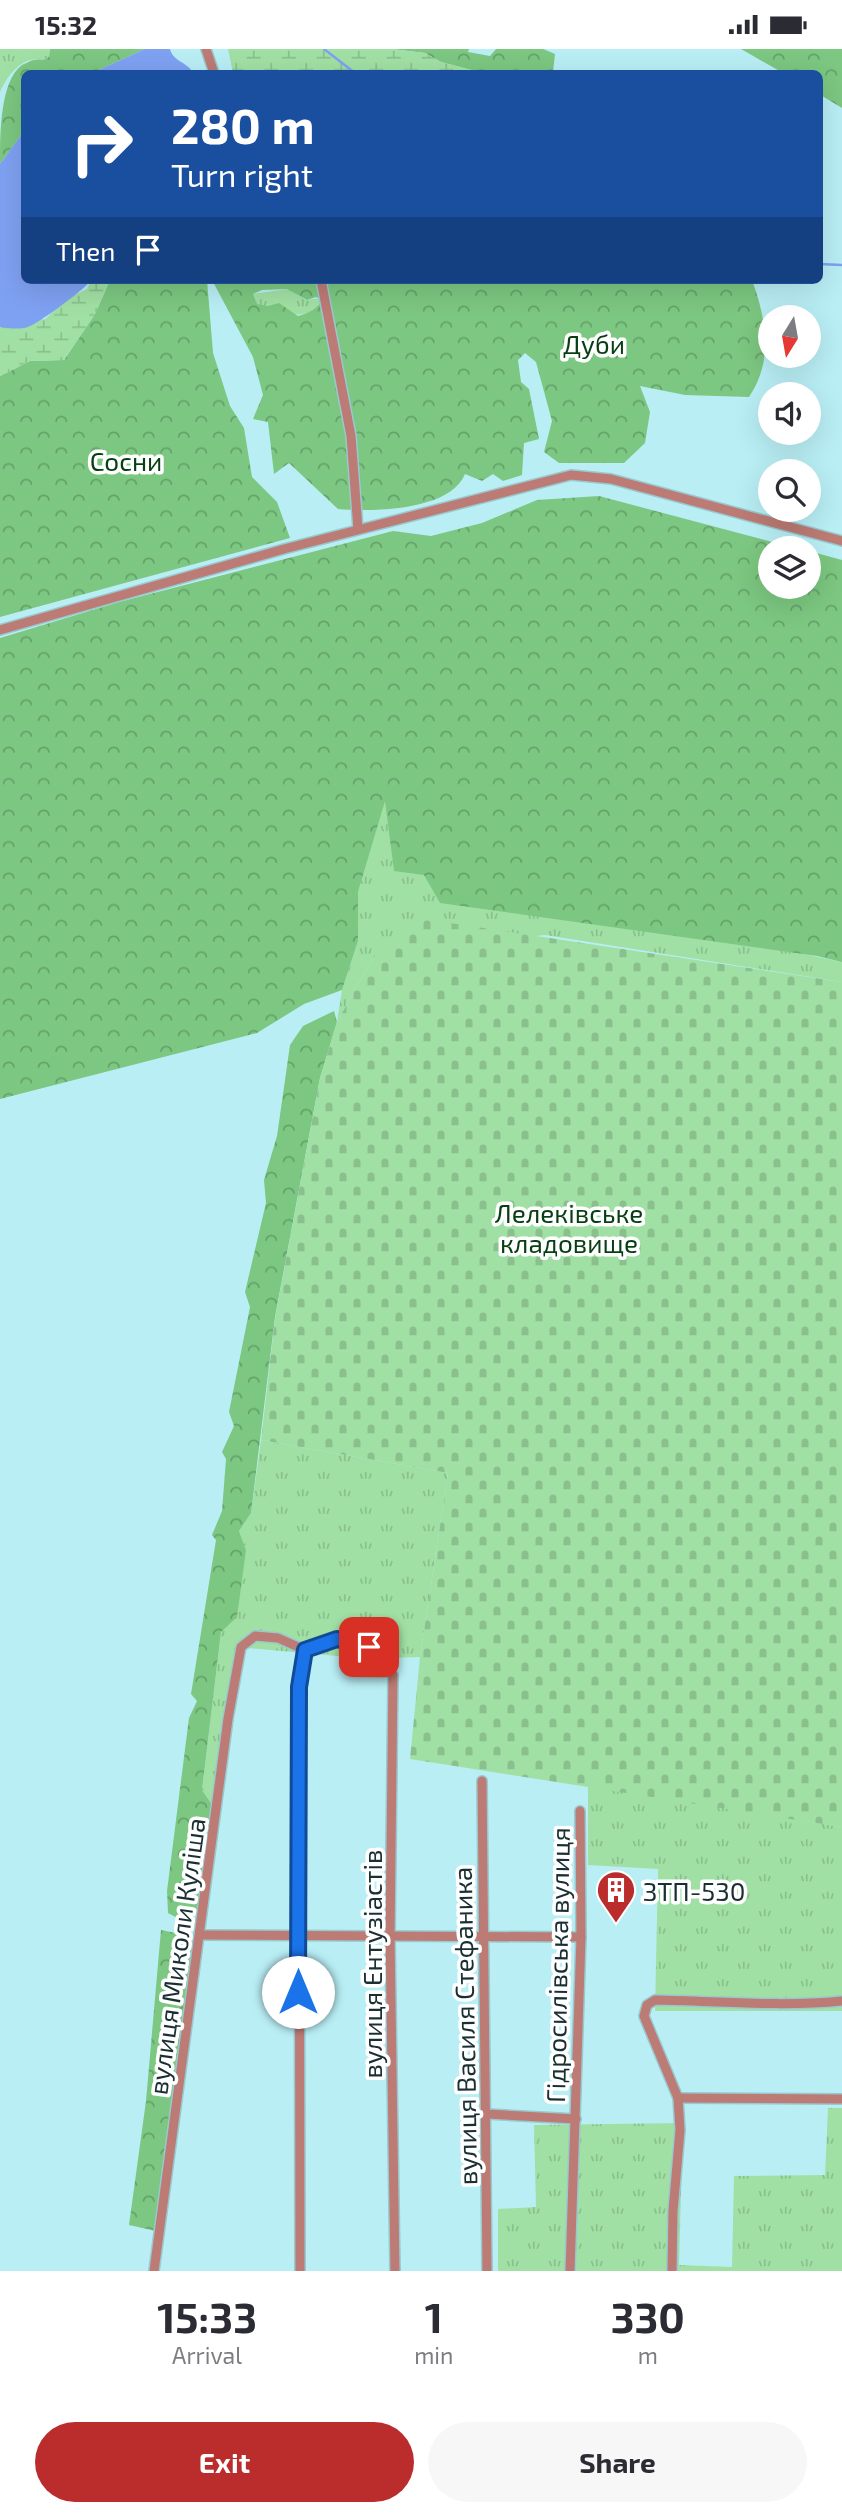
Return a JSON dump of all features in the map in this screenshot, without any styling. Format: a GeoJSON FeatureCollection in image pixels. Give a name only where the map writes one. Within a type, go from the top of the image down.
{"type":"FeatureCollection","features":[{"type":"Feature","properties":{"kind":"street"},"geometry":{"type":"LineString","coordinates":[[206,49],[213,70]]}},
{"type":"Feature","properties":{"kind":"street"},"geometry":{"type":"LineString","coordinates":[[322,284],[351,436],[358,529]]}},
{"type":"Feature","properties":{"kind":"street"},"geometry":{"type":"LineString","coordinates":[[0,630],[358,529],[571,475],[611,479],[842,541]]}},
{"type":"Feature","properties":{"kind":"street","name":"вулиця Миколи Куліша"},"geometry":{"type":"LineString","coordinates":[[154,2271],[228,1719],[241,1647],[255,1636],[278,1638],[305,1650]]}},
{"type":"Feature","properties":{"kind":"street","name":"вулиця Ентузіастів"},"geometry":{"type":"LineString","coordinates":[[305,1650],[337,1639],[369,1647],[384,1660],[393,1675],[390,1937],[395,2271]]}},
{"type":"Feature","properties":{"kind":"street"},"geometry":{"type":"LineString","coordinates":[[300,2271],[299,1687],[305,1650]]}},
{"type":"Feature","properties":{"kind":"street","name":"вулиця Василя Стефаника"},"geometry":{"type":"LineString","coordinates":[[482,1781],[487,2271]]}},
{"type":"Feature","properties":{"kind":"street","name":"Гідросилівська вулиця"},"geometry":{"type":"LineString","coordinates":[[570,2271],[581,1937],[580,1811]]}},
{"type":"Feature","properties":{"kind":"street"},"geometry":{"type":"LineString","coordinates":[[201,1935],[581,1937]]}},
{"type":"Feature","properties":{"kind":"street"},"geometry":{"type":"LineString","coordinates":[[672,2271],[673,2211],[680,2130],[678,2098],[644,2016],[647,2005],[655,2000],[774,2006],[842,2001]]}},
{"type":"Feature","properties":{"kind":"street"},"geometry":{"type":"LineString","coordinates":[[678,2098],[842,2099]]}},
{"type":"Feature","properties":{"kind":"street"},"geometry":{"type":"LineString","coordinates":[[487,2114],[576,2119]]}},
{"type":"Feature","properties":{"kind":"green space"},"geometry":{"type":"Polygon","coordinates":[[[0,49],[50,49],[49,57],[28,61],[16,68],[0,92],[0,49]]]}},
{"type":"Feature","properties":{"kind":"green space"},"geometry":{"type":"Polygon","coordinates":[[[50,49],[145,49],[99,70],[21,70],[21,135],[0,164],[3,109],[9,83],[22,65],[49,57],[50,49]]]}},
{"type":"Feature","properties":{"kind":"green space"},"geometry":{"type":"Polygon","coordinates":[[[228,49],[392,49],[425,53],[441,62],[472,70],[232,70],[228,49]]]}},
{"type":"Feature","properties":{"kind":"green space"},"geometry":{"type":"Polygon","coordinates":[[[392,49],[469,49],[468,52],[490,56],[496,49],[543,49],[555,54],[553,70],[472,70],[441,62],[425,53],[392,49]]]}},
{"type":"Feature","properties":{"kind":"green space"},"geometry":{"type":"Polygon","coordinates":[[[741,49],[842,49],[842,108],[823,96],[823,70],[778,70],[741,49]]]}},
{"type":"Feature","properties":{"kind":"green space"},"geometry":{"type":"Polygon","coordinates":[[[89,284],[108,284],[95,314],[64,360],[30,361],[0,376],[0,327],[45,319],[68,298],[87,289],[89,284]]]}},
{"type":"Feature","properties":{"kind":"green space","name":"Сосни"},"geometry":{"type":"Polygon","coordinates":[[[108,284],[207,284],[213,353],[230,406],[244,428],[252,477],[277,502],[290,538],[0,617],[0,376],[30,361],[64,360],[95,314],[108,284]]]}},
{"type":"Feature","properties":{"kind":"green space","name":"Дуби"},"geometry":{"type":"Polygon","coordinates":[[[214,284],[753,284],[760,305],[758,368],[762,368],[749,397],[685,395],[640,386],[650,412],[645,443],[624,463],[559,463],[544,452],[552,421],[536,362],[525,353],[518,360],[521,382],[529,389],[539,439],[524,443],[522,475],[503,481],[493,474],[482,481],[465,474],[457,486],[427,502],[389,509],[338,509],[289,463],[274,474],[268,422],[253,419],[263,395],[253,357],[214,284]],[[287,289],[262,290],[253,294],[257,304],[268,306],[279,303],[298,316],[313,310],[322,299],[316,297],[307,300],[287,289]]]}},
{"type":"Feature","properties":{"kind":"green space"},"geometry":{"type":"Polygon","coordinates":[[[288,289],[306,300],[322,298],[310,312],[294,314],[257,304],[253,294],[288,289]]]}},
{"type":"Feature","properties":{"kind":"green space"},"geometry":{"type":"Polygon","coordinates":[[[599,496],[758,538],[758,599],[821,599],[821,554],[842,560],[842,962],[817,956],[440,903],[424,875],[394,871],[385,801],[358,892],[358,941],[342,990],[304,1004],[257,1033],[0,1099],[0,638],[119,602],[393,531],[431,536],[482,523],[537,500],[599,496]]]}},
{"type":"Feature","properties":{"kind":"green space"},"geometry":{"type":"Polygon","coordinates":[[[385,799],[424,875],[842,962],[842,982],[545,935],[375,954],[337,1022],[342,990],[358,941],[358,892],[385,799]]]}},
{"type":"Feature","properties":{"kind":"green space","name":"Лелеківське кладовище"},"geometry":{"type":"Polygon","coordinates":[[[423,919],[842,982],[842,1827],[410,1759],[420,1657],[448,1473],[261,1440],[275,1318],[320,1078],[337,1022],[375,954],[423,919]]]}},
{"type":"Feature","properties":{"kind":"green space"},"geometry":{"type":"Polygon","coordinates":[[[334,1011],[337,1022],[320,1078],[275,1317],[251,1513],[239,1531],[246,1550],[237,1617],[221,1632],[202,1790],[213,1806],[199,1907],[181,1920],[168,1913],[167,1891],[189,1718],[197,1701],[191,1694],[216,1540],[212,1535],[222,1511],[226,1459],[222,1452],[234,1426],[229,1412],[250,1307],[245,1292],[266,1203],[264,1180],[277,1136],[290,1045],[303,1026],[334,1011]]]}},
{"type":"Feature","properties":{"kind":"green space"},"geometry":{"type":"Polygon","coordinates":[[[261,1440],[448,1473],[420,1657],[390,1658],[388,1678],[353,1677],[348,1657],[236,1647],[213,1806],[202,1790],[221,1632],[246,1550],[239,1531],[251,1513],[261,1440]]]}},
{"type":"Feature","properties":{"kind":"green space"},"geometry":{"type":"Polygon","coordinates":[[[588,1785],[842,1827],[842,2011],[655,2011],[658,1869],[588,1865],[588,1785]]]}},
{"type":"Feature","properties":{"kind":"green space"},"geometry":{"type":"Polygon","coordinates":[[[161,1930],[181,1934],[196,1943],[156,2231],[129,2225],[146,2101],[161,1930]]]}},
{"type":"Feature","properties":{"kind":"green space"},"geometry":{"type":"Polygon","coordinates":[[[828,2108],[842,2108],[842,2271],[498,2271],[498,2209],[536,2207],[534,2125],[683,2123],[679,2265],[732,2267],[734,2176],[825,2175],[828,2108]]]}},
{"type":"Feature","properties":{"kind":"water"},"geometry":{"type":"Polygon","coordinates":[[[145,49],[170,49],[174,57],[191,70],[99,70],[145,49]]]}},
{"type":"Feature","properties":{"kind":"water"},"geometry":{"type":"Polygon","coordinates":[[[21,135],[21,284],[88,284],[42,319],[28,327],[14,329],[0,327],[0,164],[21,135]]]}},
{"type":"Feature","properties":{"kind":"waterway"},"geometry":{"type":"LineString","coordinates":[[324,49],[351,70]]}},
{"type":"Feature","properties":{"kind":"waterway"},"geometry":{"type":"LineString","coordinates":[[823,264],[842,265]]}},
{"type":"Feature","properties":{"kind":"place","name":"ЗТП-530"},"geometry":{"type":"Point","coordinates":[616,1924]}},
{"type":"Feature","properties":{"kind":"route"},"geometry":{"type":"LineString","coordinates":[[298,1992],[299,1687],[305,1650],[337,1639],[369,1647]]}}]}
